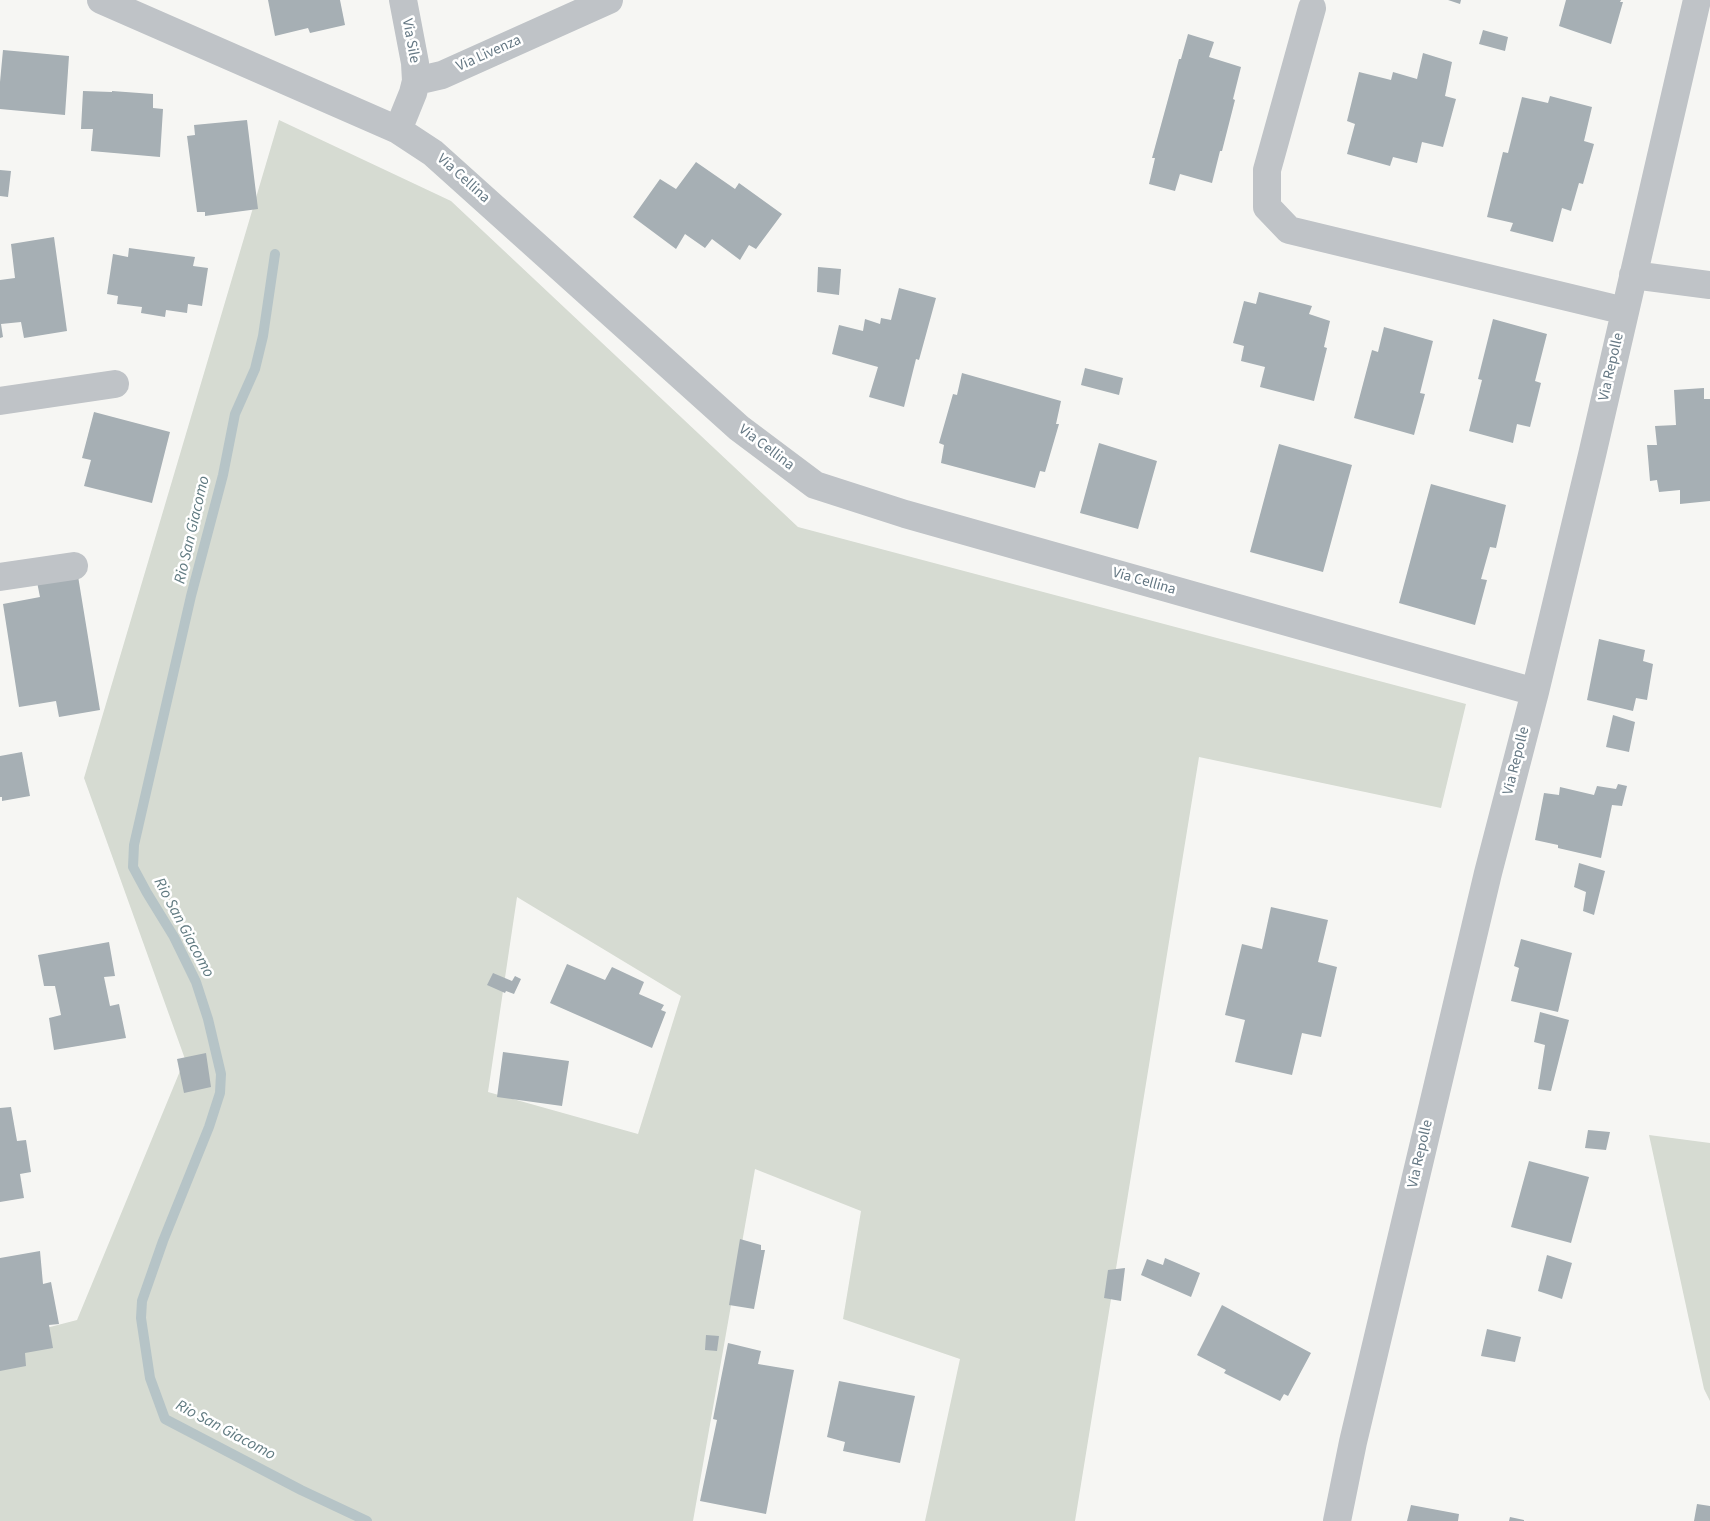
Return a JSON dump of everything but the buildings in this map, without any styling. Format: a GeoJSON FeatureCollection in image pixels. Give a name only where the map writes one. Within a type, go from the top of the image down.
{"type":"FeatureCollection","features":[{"type":"Feature","properties":{"kind":"street","name":"Via Cellina"},"geometry":{"type":"LineString","coordinates":[[101,0],[398,130],[433,153],[739,428],[815,485],[915,517],[1535,692]]}},
{"type":"Feature","properties":{"kind":"street","name":"Via Sile"},"geometry":{"type":"LineString","coordinates":[[403,0],[415,63],[416,81]]}},
{"type":"Feature","properties":{"kind":"street","name":"Via Livenza"},"geometry":{"type":"LineString","coordinates":[[416,81],[442,75],[608,0]]}},
{"type":"Feature","properties":{"kind":"street","name":"Via Repolle"},"geometry":{"type":"LineString","coordinates":[[1337,1521],[1353,1442],[1486,883],[1535,692],[1697,0]]}},
{"type":"Feature","properties":{"kind":"street"},"geometry":{"type":"LineString","coordinates":[[1312,8],[1267,170],[1267,207],[1289,230],[1625,311]]}},
{"type":"Feature","properties":{"kind":"street"},"geometry":{"type":"LineString","coordinates":[[398,130],[416,81]]}},
{"type":"Feature","properties":{"kind":"street"},"geometry":{"type":"LineString","coordinates":[[1633,275],[1710,285]]}},
{"type":"Feature","properties":{"kind":"street"},"geometry":{"type":"LineString","coordinates":[[0,401],[115,384]]}},
{"type":"Feature","properties":{"kind":"street"},"geometry":{"type":"LineString","coordinates":[[0,577],[74,566]]}},
{"type":"Feature","properties":{"kind":"shaded area"},"geometry":{"type":"Polygon","coordinates":[[[279,120],[451,201],[798,527],[1466,704],[1441,808],[1199,757],[1075,1521],[925,1521],[960,1359],[843,1319],[861,1211],[755,1169],[693,1521],[0,1521],[0,1340],[77,1320],[185,1059],[84,778],[279,120]],[[517,897],[488,1092],[638,1134],[681,996],[517,897]]]}},
{"type":"Feature","properties":{"kind":"shaded area"},"geometry":{"type":"Polygon","coordinates":[[[1649,1135],[1710,1143],[1710,1401],[1704,1389],[1649,1135]]]}},
{"type":"Feature","properties":{"kind":"waterway","name":"Rio San Giacomo"},"geometry":{"type":"LineString","coordinates":[[275,254],[263,336],[255,369],[235,414],[223,475],[191,596],[134,845],[133,867],[174,937],[196,982],[208,1019],[221,1074],[220,1093],[209,1127],[163,1241],[142,1301],[141,1318],[150,1378],[165,1419],[301,1490],[367,1521]]}}]}
